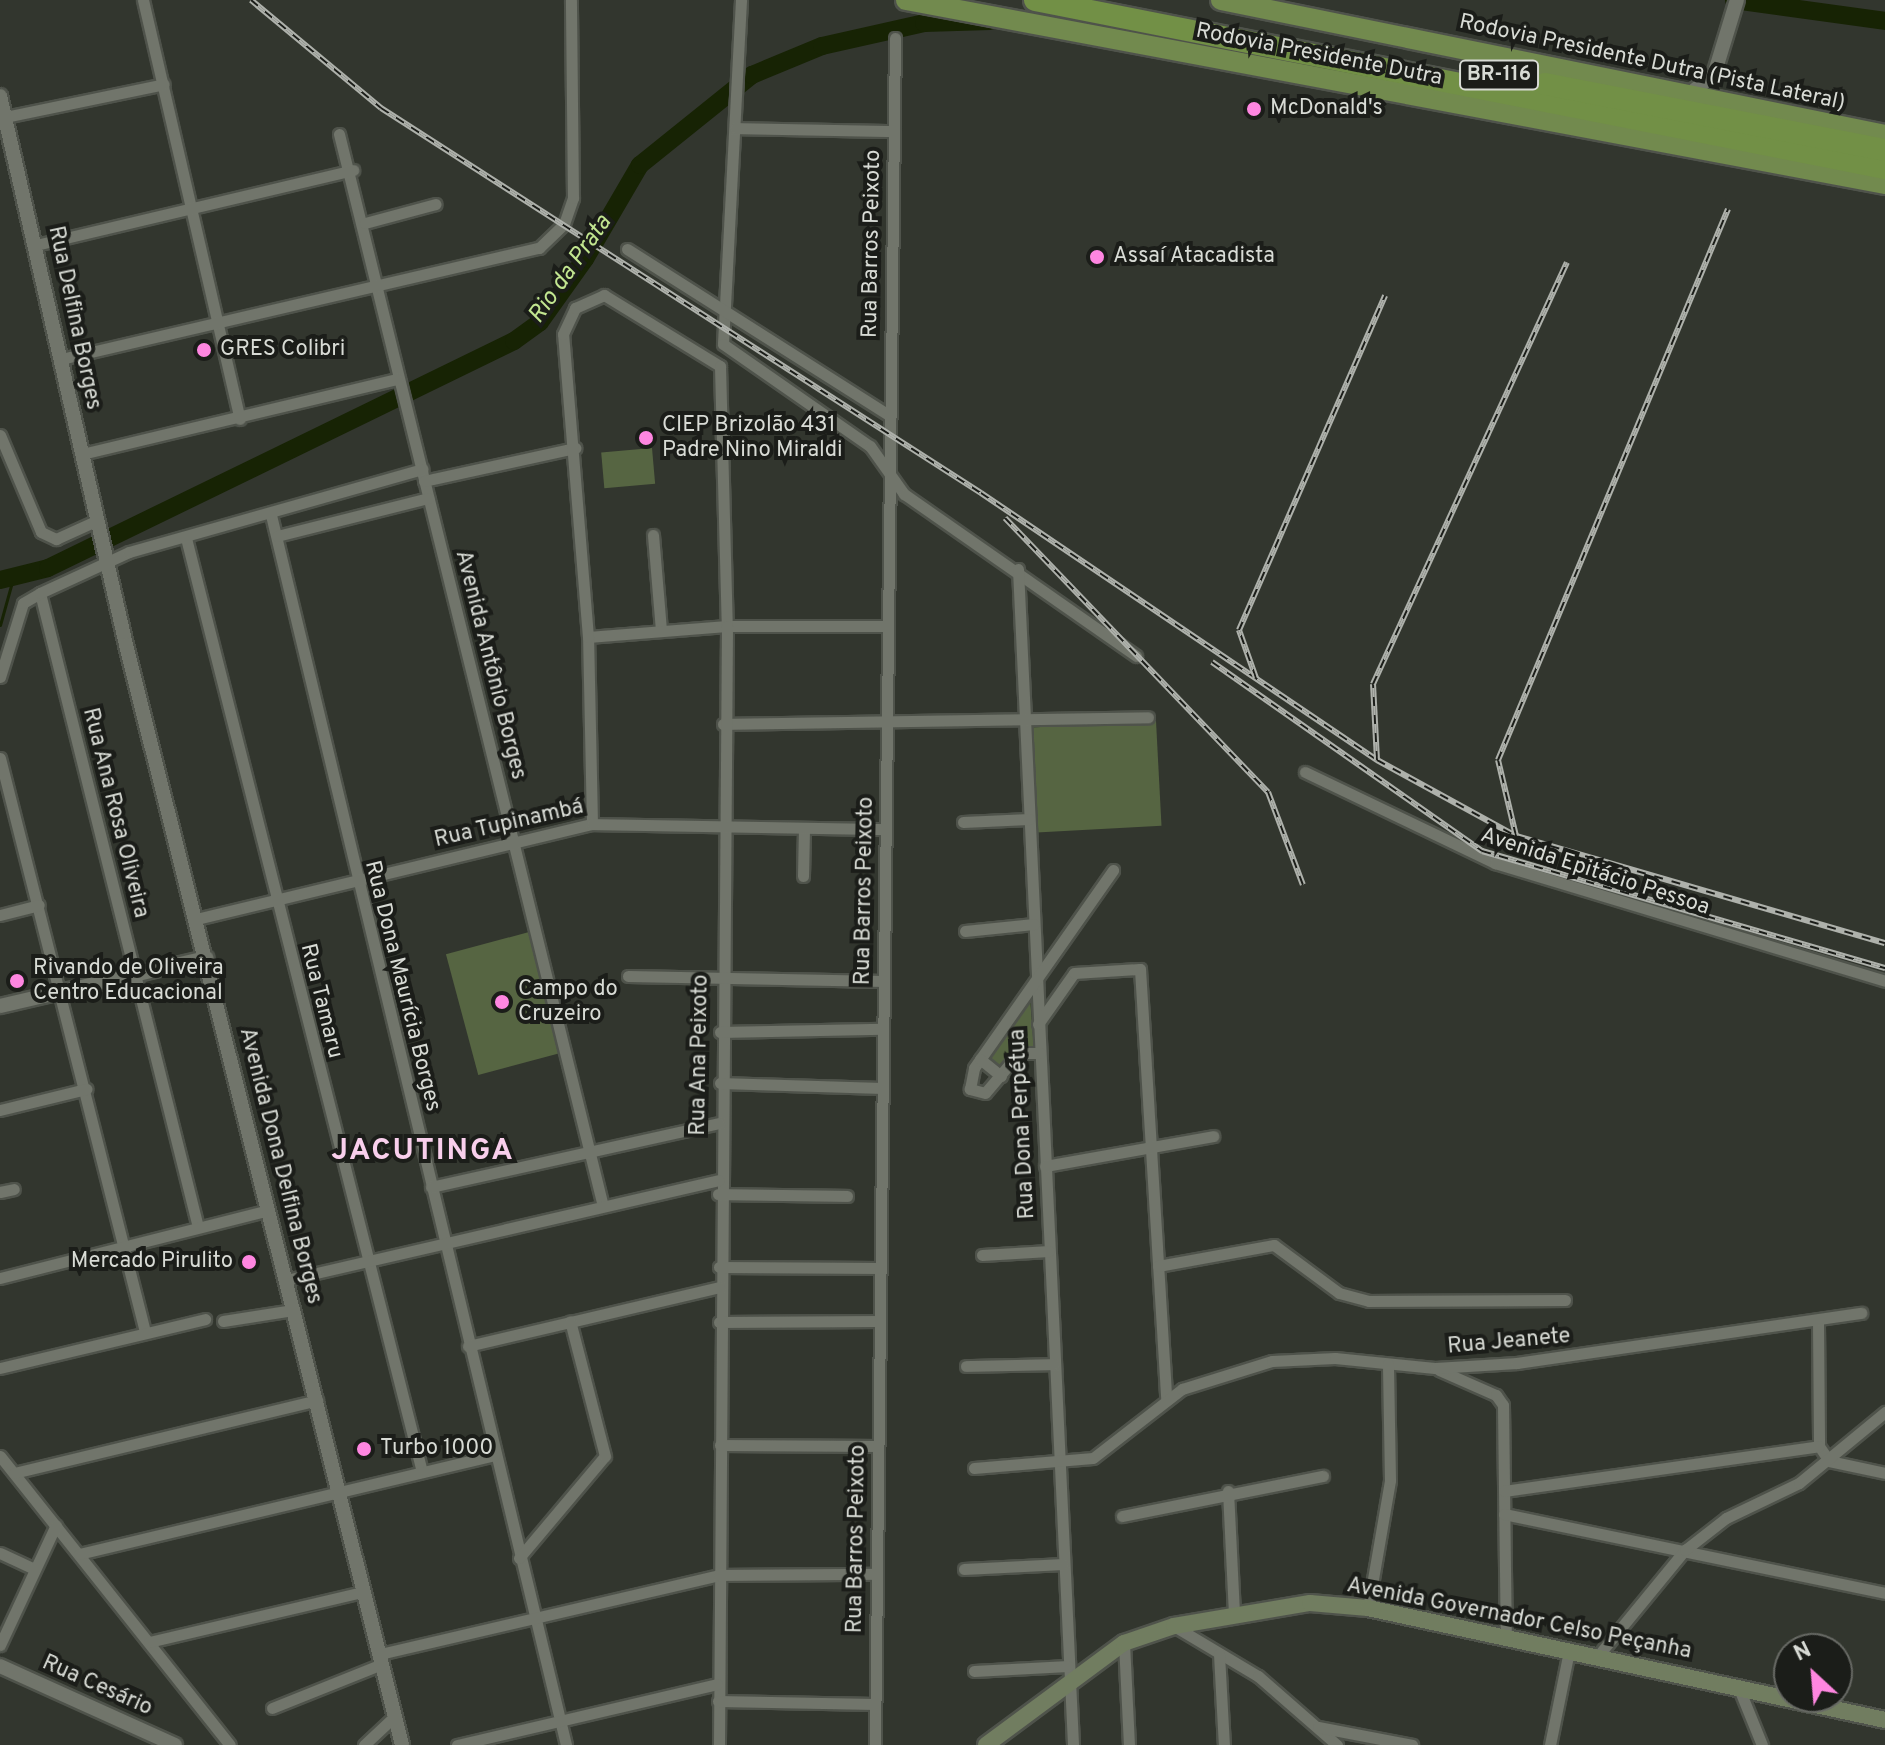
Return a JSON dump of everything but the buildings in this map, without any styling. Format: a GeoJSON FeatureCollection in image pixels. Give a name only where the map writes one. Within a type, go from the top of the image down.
{"type":"FeatureCollection","features":[{"type":"Feature","properties":{"kind":"highway","name":"BR-116"},"geometry":{"type":"LineString","coordinates":[[907,0],[1083,30],[1885,184]]}},
{"type":"Feature","properties":{"kind":"highway","name":"Rodovia Presidente Dutra"},"geometry":{"type":"LineString","coordinates":[[1035,0],[1111,5],[1885,150]]}},
{"type":"Feature","properties":{"kind":"highway","name":"Rodovia Presidente Dutra (Pista Lateral)"},"geometry":{"type":"LineString","coordinates":[[1221,0],[1885,135]]}},
{"type":"Feature","properties":{"kind":"highway","name":"Rodovia Presidente Dutra"},"geometry":{"type":"LineString","coordinates":[[1111,5],[1885,168]]}},
{"type":"Feature","properties":{"kind":"main road","name":"Avenida Governador Celso Peçanha"},"geometry":{"type":"LineString","coordinates":[[986,1745],[1007,1737],[1068,1672],[1124,1643],[1174,1626],[1234,1613],[1310,1603],[1368,1608],[1885,1720]]}},
{"type":"Feature","properties":{"kind":"street"},"geometry":{"type":"LineString","coordinates":[[143,0],[240,419]]}},
{"type":"Feature","properties":{"kind":"street"},"geometry":{"type":"LineString","coordinates":[[61,359],[534,251],[564,224],[575,162],[571,0]]}},
{"type":"Feature","properties":{"kind":"street"},"geometry":{"type":"LineString","coordinates":[[741,0],[727,315],[723,344],[870,446],[904,494],[1018,569],[1136,656]]}},
{"type":"Feature","properties":{"kind":"street"},"geometry":{"type":"LineString","coordinates":[[1688,95],[1714,75],[1737,0]]}},
{"type":"Feature","properties":{"kind":"street","name":"Rua Barros Peixoto"},"geometry":{"type":"LineString","coordinates":[[875,1745],[895,38]]}},
{"type":"Feature","properties":{"kind":"street"},"geometry":{"type":"LineString","coordinates":[[1714,75],[1732,105]]}},
{"type":"Feature","properties":{"kind":"street"},"geometry":{"type":"LineString","coordinates":[[5,117],[164,84]]}},
{"type":"Feature","properties":{"kind":"street","name":"Rua Delfina Borges"},"geometry":{"type":"LineString","coordinates":[[0,96],[106,556]]}},
{"type":"Feature","properties":{"kind":"street"},"geometry":{"type":"LineString","coordinates":[[735,128],[894,131]]}},
{"type":"Feature","properties":{"kind":"street","name":"Avenida Antônio Borges"},"geometry":{"type":"LineString","coordinates":[[339,134],[353,170],[399,383],[603,1206]]}},
{"type":"Feature","properties":{"kind":"street"},"geometry":{"type":"LineString","coordinates":[[36,245],[353,170]]}},
{"type":"Feature","properties":{"kind":"street"},"geometry":{"type":"LineString","coordinates":[[365,223],[436,204]]}},
{"type":"Feature","properties":{"kind":"street"},"geometry":{"type":"LineString","coordinates":[[627,249],[890,416]]}},
{"type":"Feature","properties":{"kind":"street","name":"Rua Ana Peixoto"},"geometry":{"type":"LineString","coordinates":[[575,448],[564,324],[580,304],[614,297],[720,366],[727,626],[723,724],[718,1194],[719,1745]]}},
{"type":"Feature","properties":{"kind":"street"},"geometry":{"type":"LineString","coordinates":[[82,454],[399,383]]}},
{"type":"Feature","properties":{"kind":"street"},"geometry":{"type":"LineString","coordinates":[[0,436],[41,532],[56,539],[99,525]]}},
{"type":"Feature","properties":{"kind":"street"},"geometry":{"type":"LineString","coordinates":[[0,677],[23,603],[106,556],[271,515],[297,501],[575,448],[588,637],[592,824]]}},
{"type":"Feature","properties":{"kind":"street"},"geometry":{"type":"LineString","coordinates":[[277,536],[428,498]]}},
{"type":"Feature","properties":{"kind":"street","name":"Rua Dona Maurícia Borges"},"geometry":{"type":"LineString","coordinates":[[271,515],[531,1616],[566,1745]]}},
{"type":"Feature","properties":{"kind":"street"},"geometry":{"type":"LineString","coordinates":[[653,535],[661,631]]}},
{"type":"Feature","properties":{"kind":"street","name":"Rua Tamaru"},"geometry":{"type":"LineString","coordinates":[[186,538],[422,1472]]}},
{"type":"Feature","properties":{"kind":"street","name":"Avenida Dona Delfina Borges"},"geometry":{"type":"LineString","coordinates":[[106,556],[402,1745]]}},
{"type":"Feature","properties":{"kind":"street","name":"Rua Dona Perpétua"},"geometry":{"type":"LineString","coordinates":[[1018,569],[1073,1745]]}},
{"type":"Feature","properties":{"kind":"street","name":"Rua Ana Rosa Oliveira"},"geometry":{"type":"LineString","coordinates":[[40,593],[198,1227]]}},
{"type":"Feature","properties":{"kind":"street"},"geometry":{"type":"LineString","coordinates":[[588,637],[727,626],[888,626]]}},
{"type":"Feature","properties":{"kind":"street"},"geometry":{"type":"LineString","coordinates":[[723,724],[1148,717]]}},
{"type":"Feature","properties":{"kind":"street"},"geometry":{"type":"LineString","coordinates":[[0,762],[62,991],[145,1332]]}},
{"type":"Feature","properties":{"kind":"street","name":"Avenida Epitácio Pessoa"},"geometry":{"type":"LineString","coordinates":[[1305,772],[1495,863],[1885,981]]}},
{"type":"Feature","properties":{"kind":"street"},"geometry":{"type":"LineString","coordinates":[[963,822],[1029,819]]}},
{"type":"Feature","properties":{"kind":"street","name":"Rua Tupinambá"},"geometry":{"type":"LineString","coordinates":[[196,919],[592,824],[886,829]]}},
{"type":"Feature","properties":{"kind":"street"},"geometry":{"type":"LineString","coordinates":[[803,876],[804,828]]}},
{"type":"Feature","properties":{"kind":"street"},"geometry":{"type":"LineString","coordinates":[[1040,1053],[1019,1053],[985,1093],[973,1092],[980,1059],[1036,975],[1113,870]]}},
{"type":"Feature","properties":{"kind":"street"},"geometry":{"type":"LineString","coordinates":[[0,915],[39,905]]}},
{"type":"Feature","properties":{"kind":"street"},"geometry":{"type":"LineString","coordinates":[[965,931],[1034,924]]}},
{"type":"Feature","properties":{"kind":"street"},"geometry":{"type":"LineString","coordinates":[[0,1006],[206,958]]}},
{"type":"Feature","properties":{"kind":"street"},"geometry":{"type":"LineString","coordinates":[[1038,1024],[1074,973],[1136,966],[1147,1023],[1166,1400]]}},
{"type":"Feature","properties":{"kind":"street"},"geometry":{"type":"LineString","coordinates":[[628,976],[720,982],[884,981]]}},
{"type":"Feature","properties":{"kind":"street"},"geometry":{"type":"LineString","coordinates":[[720,1032],[883,1029]]}},
{"type":"Feature","properties":{"kind":"street"},"geometry":{"type":"LineString","coordinates":[[980,1059],[1001,1076]]}},
{"type":"Feature","properties":{"kind":"street"},"geometry":{"type":"LineString","coordinates":[[720,1083],[882,1088]]}},
{"type":"Feature","properties":{"kind":"street"},"geometry":{"type":"LineString","coordinates":[[0,1110],[86,1089]]}},
{"type":"Feature","properties":{"kind":"street"},"geometry":{"type":"LineString","coordinates":[[431,1187],[719,1123]]}},
{"type":"Feature","properties":{"kind":"street"},"geometry":{"type":"LineString","coordinates":[[1045,1166],[1213,1136]]}},
{"type":"Feature","properties":{"kind":"street"},"geometry":{"type":"LineString","coordinates":[[286,1280],[366,1259],[719,1180]]}},
{"type":"Feature","properties":{"kind":"street"},"geometry":{"type":"LineString","coordinates":[[0,1192],[14,1189]]}},
{"type":"Feature","properties":{"kind":"street"},"geometry":{"type":"LineString","coordinates":[[718,1194],[847,1196]]}},
{"type":"Feature","properties":{"kind":"street"},"geometry":{"type":"LineString","coordinates":[[0,1278],[269,1210]]}},
{"type":"Feature","properties":{"kind":"street"},"geometry":{"type":"LineString","coordinates":[[1158,1266],[1274,1245],[1339,1293],[1369,1301],[1565,1300]]}},
{"type":"Feature","properties":{"kind":"street"},"geometry":{"type":"LineString","coordinates":[[982,1255],[1049,1251]]}},
{"type":"Feature","properties":{"kind":"street"},"geometry":{"type":"LineString","coordinates":[[719,1267],[880,1268]]}},
{"type":"Feature","properties":{"kind":"street"},"geometry":{"type":"LineString","coordinates":[[468,1346],[719,1287]]}},
{"type":"Feature","properties":{"kind":"street"},"geometry":{"type":"LineString","coordinates":[[223,1321],[293,1310]]}},
{"type":"Feature","properties":{"kind":"street","name":"Rua Jeanete"},"geometry":{"type":"LineString","coordinates":[[974,1468],[1058,1464],[1106,1453],[1166,1400],[1214,1375],[1272,1361],[1435,1368],[1818,1323],[1861,1313]]}},
{"type":"Feature","properties":{"kind":"street"},"geometry":{"type":"LineString","coordinates":[[0,1368],[205,1319]]}},
{"type":"Feature","properties":{"kind":"street"},"geometry":{"type":"LineString","coordinates":[[519,1558],[605,1456],[570,1321]]}},
{"type":"Feature","properties":{"kind":"street"},"geometry":{"type":"LineString","coordinates":[[719,1322],[880,1321]]}},
{"type":"Feature","properties":{"kind":"street"},"geometry":{"type":"LineString","coordinates":[[1818,1323],[1819,1446],[1829,1461],[1885,1473]]}},
{"type":"Feature","properties":{"kind":"street"},"geometry":{"type":"LineString","coordinates":[[966,1366],[1054,1364]]}},
{"type":"Feature","properties":{"kind":"street"},"geometry":{"type":"LineString","coordinates":[[1368,1608],[1390,1480],[1388,1364]]}},
{"type":"Feature","properties":{"kind":"street"},"geometry":{"type":"LineString","coordinates":[[1435,1368],[1500,1399],[1506,1637]]}},
{"type":"Feature","properties":{"kind":"street"},"geometry":{"type":"LineString","coordinates":[[14,1473],[317,1400]]}},
{"type":"Feature","properties":{"kind":"street"},"geometry":{"type":"LineString","coordinates":[[1597,1657],[1685,1550],[1726,1518],[1829,1461],[1885,1412]]}},
{"type":"Feature","properties":{"kind":"street"},"geometry":{"type":"LineString","coordinates":[[720,1445],[878,1446]]}},
{"type":"Feature","properties":{"kind":"street"},"geometry":{"type":"LineString","coordinates":[[1504,1491],[1819,1446]]}},
{"type":"Feature","properties":{"kind":"street"},"geometry":{"type":"LineString","coordinates":[[79,1554],[494,1455]]}},
{"type":"Feature","properties":{"kind":"street"},"geometry":{"type":"LineString","coordinates":[[0,1456],[230,1745]]}},
{"type":"Feature","properties":{"kind":"street"},"geometry":{"type":"LineString","coordinates":[[1122,1516],[1228,1491],[1323,1476]]}},
{"type":"Feature","properties":{"kind":"street"},"geometry":{"type":"LineString","coordinates":[[1228,1491],[1234,1613]]}},
{"type":"Feature","properties":{"kind":"street"},"geometry":{"type":"LineString","coordinates":[[1504,1514],[1885,1593]]}},
{"type":"Feature","properties":{"kind":"street"},"geometry":{"type":"LineString","coordinates":[[0,1645],[32,1568],[56,1525]]}},
{"type":"Feature","properties":{"kind":"street"},"geometry":{"type":"LineString","coordinates":[[0,1553],[32,1568]]}},
{"type":"Feature","properties":{"kind":"street"},"geometry":{"type":"LineString","coordinates":[[964,1569],[1063,1564]]}},
{"type":"Feature","properties":{"kind":"street"},"geometry":{"type":"LineString","coordinates":[[272,1708],[381,1659],[531,1616],[719,1575],[877,1574]]}},
{"type":"Feature","properties":{"kind":"street"},"geometry":{"type":"LineString","coordinates":[[149,1642],[362,1592]]}},
{"type":"Feature","properties":{"kind":"street"},"geometry":{"type":"LineString","coordinates":[[1174,1626],[1258,1676],[1315,1727],[1340,1741],[1412,1745]]}},
{"type":"Feature","properties":{"kind":"street"},"geometry":{"type":"LineString","coordinates":[[1124,1643],[1129,1745]]}},
{"type":"Feature","properties":{"kind":"street"},"geometry":{"type":"LineString","coordinates":[[1550,1745],[1569,1651]]}},
{"type":"Feature","properties":{"kind":"street"},"geometry":{"type":"LineString","coordinates":[[1219,1654],[1224,1745]]}},
{"type":"Feature","properties":{"kind":"street","name":"Rua Cesário"},"geometry":{"type":"LineString","coordinates":[[0,1666],[175,1745]]}},
{"type":"Feature","properties":{"kind":"street"},"geometry":{"type":"LineString","coordinates":[[974,1671],[1068,1672]]}},
{"type":"Feature","properties":{"kind":"street"},"geometry":{"type":"LineString","coordinates":[[457,1745],[717,1684]]}},
{"type":"Feature","properties":{"kind":"street"},"geometry":{"type":"LineString","coordinates":[[1738,1686],[1762,1745]]}},
{"type":"Feature","properties":{"kind":"street"},"geometry":{"type":"LineString","coordinates":[[718,1701],[875,1704]]}},
{"type":"Feature","properties":{"kind":"street"},"geometry":{"type":"LineString","coordinates":[[364,1745],[395,1716]]}},
{"type":"Feature","properties":{"kind":"green space"},"geometry":{"type":"Polygon","coordinates":[[[652,448],[655,484],[604,488],[601,452],[652,448]]]}},
{"type":"Feature","properties":{"kind":"green space"},"geometry":{"type":"Polygon","coordinates":[[[1156,721],[1161,826],[1037,832],[1031,728],[1156,721]]]}},
{"type":"Feature","properties":{"kind":"green space","name":"Campo do Cruzeiro"},"geometry":{"type":"Polygon","coordinates":[[[529,932],[561,1053],[478,1075],[446,954],[529,932]]]}},
{"type":"Feature","properties":{"kind":"green space"},"geometry":{"type":"Polygon","coordinates":[[[1030,998],[1034,1049],[1001,1070],[987,1060],[1030,998]]]}},
{"type":"Feature","properties":{"kind":"waterway","name":"Rio da Prata"},"geometry":{"type":"LineString","coordinates":[[1734,0],[1885,21]]}},
{"type":"Feature","properties":{"kind":"waterway","name":"Rio da Prata"},"geometry":{"type":"LineString","coordinates":[[0,580],[48,568],[514,341],[540,322],[585,259],[640,165],[752,75],[822,46],[924,23],[990,21]]}},
{"type":"Feature","properties":{"kind":"waterway"},"geometry":{"type":"LineString","coordinates":[[0,625],[13,578]]}},
{"type":"Feature","properties":{"kind":"railway"},"geometry":{"type":"LineString","coordinates":[[251,0],[381,108],[981,493],[1377,760],[1516,836],[1885,943]]}},
{"type":"Feature","properties":{"kind":"railway"},"geometry":{"type":"LineString","coordinates":[[1516,836],[1498,760],[1728,209]]}},
{"type":"Feature","properties":{"kind":"railway"},"geometry":{"type":"LineString","coordinates":[[1377,760],[1373,684],[1567,263]]}},
{"type":"Feature","properties":{"kind":"railway"},"geometry":{"type":"LineString","coordinates":[[1256,678],[1239,630],[1385,296]]}},
{"type":"Feature","properties":{"kind":"railway"},"geometry":{"type":"LineString","coordinates":[[1005,518],[1268,792],[1303,885]]}},
{"type":"Feature","properties":{"kind":"railway"},"geometry":{"type":"LineString","coordinates":[[1212,662],[1482,851],[1885,968]]}},
{"type":"Feature","properties":{"kind":"place","name":"McDonald's"},"geometry":{"type":"Point","coordinates":[1254,109]}},
{"type":"Feature","properties":{"kind":"place","name":"Assaí Atacadista"},"geometry":{"type":"Point","coordinates":[1097,257]}},
{"type":"Feature","properties":{"kind":"place","name":"GRES Colibri"},"geometry":{"type":"Point","coordinates":[204,350]}},
{"type":"Feature","properties":{"kind":"place","name":"CIEP Brizolão 431 Padre Nino Miraldi"},"geometry":{"type":"Point","coordinates":[646,438]}},
{"type":"Feature","properties":{"kind":"place","name":"Rivando de Oliveira Centro Educacional"},"geometry":{"type":"Point","coordinates":[17,981]}},
{"type":"Feature","properties":{"kind":"place","name":"Campo do Cruzeiro"},"geometry":{"type":"Point","coordinates":[502,1002]}},
{"type":"Feature","properties":{"kind":"place","name":"Mercado Pirulito"},"geometry":{"type":"Point","coordinates":[249,1262]}},
{"type":"Feature","properties":{"kind":"place","name":"Turbo 1000"},"geometry":{"type":"Point","coordinates":[364,1449]}},
{"type":"Feature","properties":{"kind":"district","name":"JACUTINGA"},"geometry":{"type":"Point","coordinates":[423,1152]}}]}
